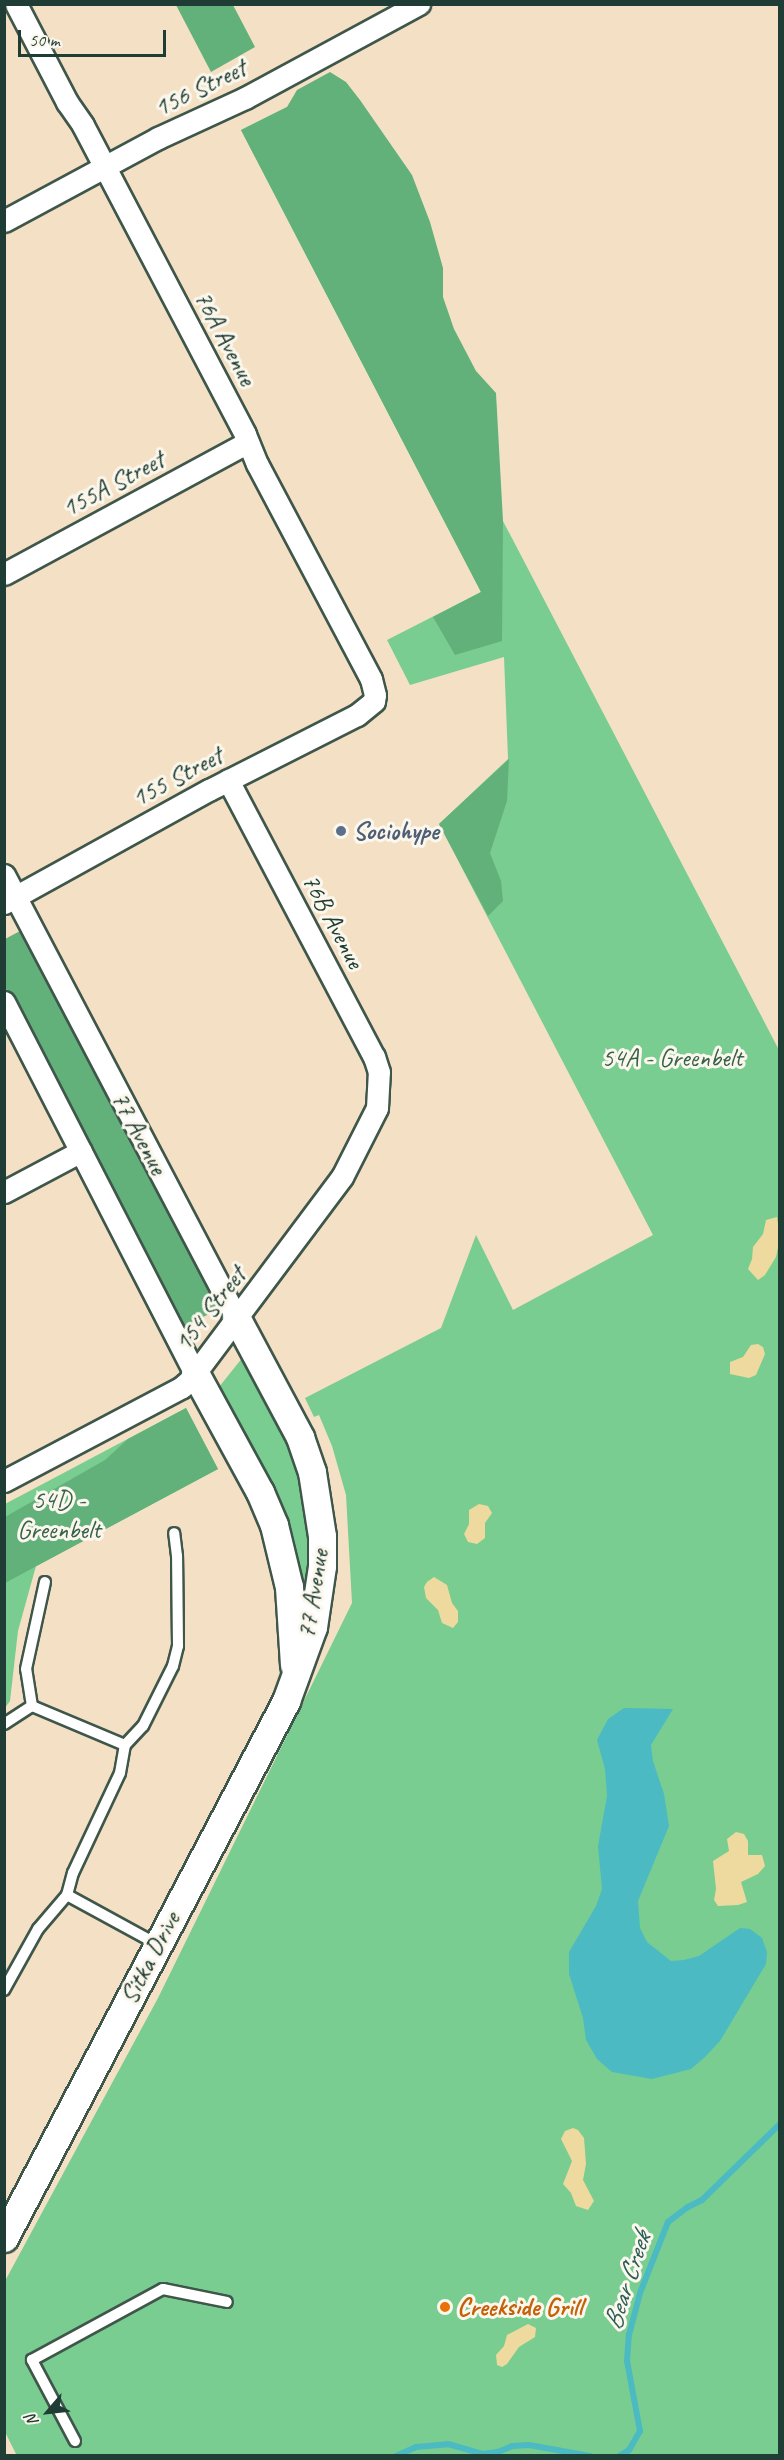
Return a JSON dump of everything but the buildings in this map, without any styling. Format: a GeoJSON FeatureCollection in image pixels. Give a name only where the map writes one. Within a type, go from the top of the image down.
{"type":"FeatureCollection","features":[{"type":"Feature","properties":{"kind":"street","name":"76A Avenue"},"geometry":{"type":"LineString","coordinates":[[16,4],[105,168],[350,643],[372,679],[375,688],[374,700]]}},
{"type":"Feature","properties":{"kind":"street","name":"156 Street"},"geometry":{"type":"LineString","coordinates":[[4,221],[158,138],[271,84],[419,4]]}},
{"type":"Feature","properties":{"kind":"street","name":"155A Street"},"geometry":{"type":"LineString","coordinates":[[4,574],[248,442]]}},
{"type":"Feature","properties":{"kind":"street","name":"155 Street"},"geometry":{"type":"LineString","coordinates":[[10,900],[228,780],[350,718],[374,700]]}},
{"type":"Feature","properties":{"kind":"street","name":"76B Avenue"},"geometry":{"type":"LineString","coordinates":[[228,780],[374,1057],[379,1072],[380,1090]]}},
{"type":"Feature","properties":{"kind":"street","name":"77 Avenue"},"geometry":{"type":"LineString","coordinates":[[4,875],[10,900],[300,1437],[312,1472],[319,1506],[322,1566],[313,1627],[294,1678]]}},
{"type":"Feature","properties":{"kind":"street","name":"77 Avenue"},"geometry":{"type":"LineString","coordinates":[[4,1002],[195,1373],[260,1492],[274,1525],[289,1587],[294,1678]]}},
{"type":"Feature","properties":{"kind":"street","name":"154 Street"},"geometry":{"type":"LineString","coordinates":[[4,1481],[182,1387],[195,1373],[342,1177],[377,1108],[380,1090]]}},
{"type":"Feature","properties":{"kind":"street"},"geometry":{"type":"LineString","coordinates":[[4,1192],[81,1151]]}},
{"type":"Feature","properties":{"kind":"street","name":"Sitka Drive"},"geometry":{"type":"LineString","coordinates":[[4,2238],[286,1701],[294,1678]]}},
{"type":"Feature","properties":{"kind":"lane"},"geometry":{"type":"LineString","coordinates":[[4,1990],[38,1929],[68,1895],[73,1873],[120,1773],[125,1745],[143,1726],[173,1666],[178,1646],[177,1556],[174,1533]]}},
{"type":"Feature","properties":{"kind":"lane"},"geometry":{"type":"LineString","coordinates":[[32,1706],[26,1668],[45,1582]]}},
{"type":"Feature","properties":{"kind":"lane"},"geometry":{"type":"LineString","coordinates":[[32,1706],[125,1745]]}},
{"type":"Feature","properties":{"kind":"lane"},"geometry":{"type":"LineString","coordinates":[[4,1724],[32,1706]]}},
{"type":"Feature","properties":{"kind":"lane"},"geometry":{"type":"LineString","coordinates":[[68,1895],[157,1944]]}},
{"type":"Feature","properties":{"kind":"lane"},"geometry":{"type":"LineString","coordinates":[[75,2441],[32,2360],[163,2289],[227,2302]]}},
{"type":"Feature","properties":{"kind":"green space"},"geometry":{"type":"Polygon","coordinates":[[[176,5],[233,5],[255,47],[211,72],[176,5]]]}},
{"type":"Feature","properties":{"kind":"green space"},"geometry":{"type":"Polygon","coordinates":[[[330,72],[346,82],[412,175],[430,222],[443,268],[443,297],[454,329],[476,371],[496,393],[503,521],[502,641],[455,655],[433,617],[481,592],[241,130],[287,107],[297,90],[330,72]]]}},
{"type":"Feature","properties":{"kind":"green space","name":"54A - Greenbelt"},"geometry":{"type":"Polygon","coordinates":[[[287,107],[779,1050],[778,2456],[17,2456],[5,2432],[5,2281],[158,1998],[352,1603],[346,1495],[332,1446],[319,1415],[314,1417],[305,1398],[441,1328],[476,1235],[513,1310],[653,1235],[439,824],[508,759],[504,657],[410,685],[387,640],[481,592],[241,130],[287,107]]]}},
{"type":"Feature","properties":{"kind":"green space"},"geometry":{"type":"Polygon","coordinates":[[[509,759],[507,801],[490,853],[501,881],[503,901],[488,916],[439,824],[509,759]]]}},
{"type":"Feature","properties":{"kind":"green space"},"geometry":{"type":"Polygon","coordinates":[[[22,930],[221,1308],[183,1327],[5,987],[5,939],[22,930]]]}},
{"type":"Feature","properties":{"kind":"green space"},"geometry":{"type":"Polygon","coordinates":[[[247,1352],[293,1442],[312,1509],[306,1628],[215,1392],[247,1352]]]}},
{"type":"Feature","properties":{"kind":"green space","name":"54D - Greenbelt"},"geometry":{"type":"Polygon","coordinates":[[[186,1408],[218,1469],[36,1566],[18,1631],[10,1701],[5,1708],[5,1504],[186,1408]]]}},
{"type":"Feature","properties":{"kind":"green space","name":"54D - Greenbelt"},"geometry":{"type":"Polygon","coordinates":[[[186,1408],[218,1469],[5,1583],[5,1517],[105,1460],[128,1439],[186,1408]]]}},
{"type":"Feature","properties":{"kind":"sand"},"geometry":{"type":"Polygon","coordinates":[[[777,1217],[780,1238],[776,1257],[765,1275],[758,1280],[748,1269],[753,1247],[763,1234],[766,1220],[777,1217]]]}},
{"type":"Feature","properties":{"kind":"sand"},"geometry":{"type":"Polygon","coordinates":[[[758,1344],[763,1347],[765,1354],[756,1375],[749,1378],[730,1374],[730,1362],[743,1357],[751,1345],[758,1344]]]}},
{"type":"Feature","properties":{"kind":"sand"},"geometry":{"type":"Polygon","coordinates":[[[479,1504],[488,1506],[492,1513],[485,1523],[485,1538],[477,1544],[468,1542],[464,1534],[469,1524],[469,1510],[479,1504]]]}},
{"type":"Feature","properties":{"kind":"sand"},"geometry":{"type":"Polygon","coordinates":[[[434,1577],[447,1585],[452,1603],[458,1611],[458,1622],[453,1628],[442,1623],[438,1610],[426,1598],[424,1587],[434,1577]]]}},
{"type":"Feature","properties":{"kind":"sand"},"geometry":{"type":"Polygon","coordinates":[[[736,1832],[744,1834],[748,1841],[748,1855],[762,1855],[765,1866],[758,1874],[741,1882],[747,1902],[718,1906],[714,1900],[716,1889],[713,1861],[729,1851],[727,1839],[736,1832]]]}},
{"type":"Feature","properties":{"kind":"sand"},"geometry":{"type":"Polygon","coordinates":[[[573,2128],[578,2130],[584,2138],[586,2164],[583,2180],[594,2201],[588,2210],[576,2206],[571,2193],[563,2184],[572,2161],[561,2139],[565,2131],[573,2128]]]}},
{"type":"Feature","properties":{"kind":"sand"},"geometry":{"type":"Polygon","coordinates":[[[528,2324],[536,2328],[535,2337],[519,2347],[507,2364],[502,2367],[497,2365],[496,2355],[504,2346],[507,2335],[528,2324]]]}},
{"type":"Feature","properties":{"kind":"water"},"geometry":{"type":"Polygon","coordinates":[[[624,1708],[673,1709],[651,1745],[653,1761],[664,1794],[669,1826],[638,1901],[640,1928],[647,1942],[671,1961],[684,1960],[699,1956],[740,1928],[750,1929],[762,1938],[767,1952],[766,1964],[720,2041],[691,2069],[652,2079],[612,2072],[597,2059],[586,2040],[583,2018],[569,1974],[569,1952],[596,1906],[602,1889],[598,1846],[607,1796],[605,1769],[597,1740],[608,1719],[624,1708]]]}},
{"type":"Feature","properties":{"kind":"waterway","name":"Bear Creek"},"geometry":{"type":"LineString","coordinates":[[619,2456],[629,2450],[640,2431],[627,2361],[629,2335],[640,2293],[668,2222],[702,2200],[780,2124]]}},
{"type":"Feature","properties":{"kind":"waterway","name":"Bear Creek"},"geometry":{"type":"LineString","coordinates":[[396,2456],[416,2447],[448,2444],[482,2454],[498,2452],[512,2446],[529,2445],[590,2456]]}},
{"type":"Feature","properties":{"kind":"place","name":"Sociohype"},"geometry":{"type":"Point","coordinates":[341,831]}},
{"type":"Feature","properties":{"kind":"place","name":"Creekside Grill"},"geometry":{"type":"Point","coordinates":[445,2307]}}]}
